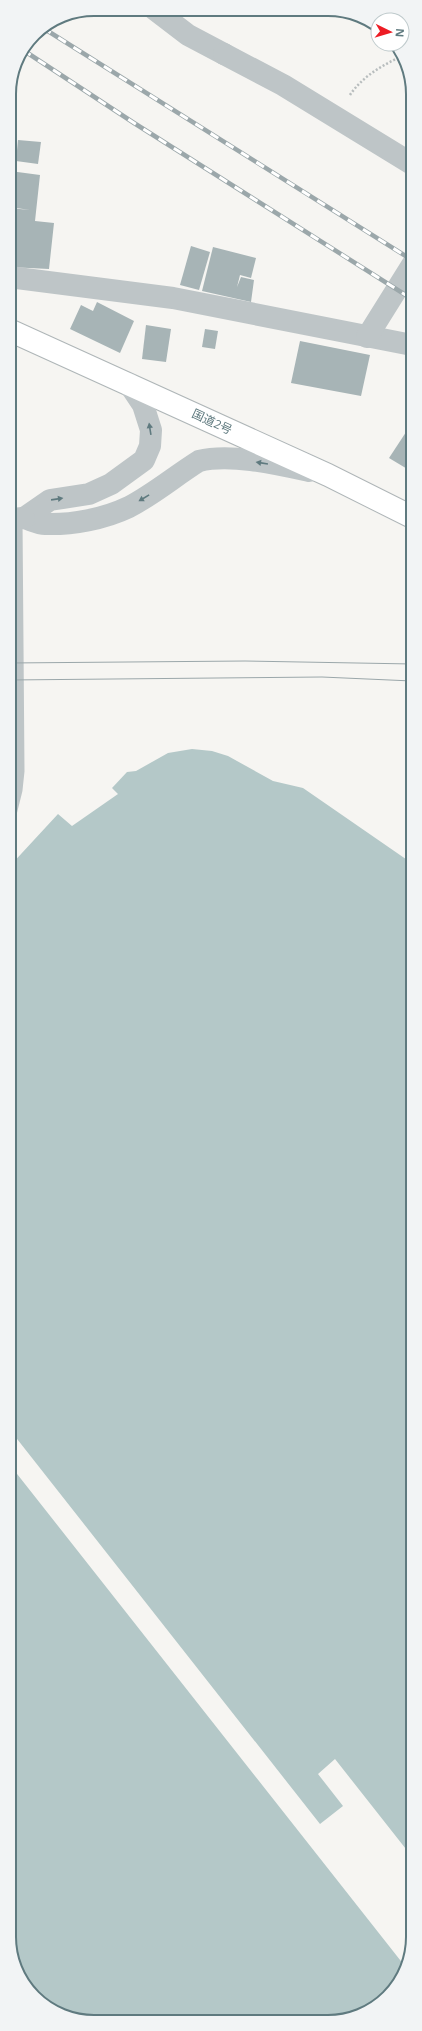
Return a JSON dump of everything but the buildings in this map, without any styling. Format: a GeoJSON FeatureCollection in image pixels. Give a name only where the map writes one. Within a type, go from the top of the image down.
{"type":"FeatureCollection","features":[{"type":"Feature","properties":{"kind":"highway","name":"国道2号"},"geometry":{"type":"LineString","coordinates":[[16,333],[328,475],[406,514]]}},
{"type":"Feature","properties":{"kind":"street"},"geometry":{"type":"LineString","coordinates":[[163,16],[188,35],[283,85],[406,160]]}},
{"type":"Feature","properties":{"kind":"street"},"geometry":{"type":"LineString","coordinates":[[367,337],[406,275]]}},
{"type":"Feature","properties":{"kind":"street"},"geometry":{"type":"LineString","coordinates":[[16,278],[173,298],[406,344]]}},
{"type":"Feature","properties":{"kind":"street"},"geometry":{"type":"LineString","coordinates":[[16,519],[50,500],[89,494],[111,484],[144,460],[150,446],[151,430],[143,405],[129,384]]}},
{"type":"Feature","properties":{"kind":"street"},"geometry":{"type":"LineString","coordinates":[[16,519],[43,524],[65,523],[89,520],[128,508],[199,461],[209,458],[238,458],[328,475]]}},
{"type":"Feature","properties":{"kind":"lane"},"geometry":{"type":"LineString","coordinates":[[16,519],[16,780]]}},
{"type":"Feature","properties":{"kind":"path"},"geometry":{"type":"LineString","coordinates":[[350,96],[358,83],[385,64],[397,58]]}},
{"type":"Feature","properties":{"kind":"shaded area"},"geometry":{"type":"Polygon","coordinates":[[[192,749],[212,751],[228,756],[273,781],[303,788],[406,859],[406,1942],[405,1952],[400,1967],[396,1976],[387,1988],[367,2005],[343,2014],[79,2014],[55,2005],[35,1988],[22,1967],[17,1947],[16,859],[58,814],[72,826],[118,794],[112,788],[127,772],[136,771],[168,753],[192,749]]]}},
{"type":"Feature","properties":{"kind":"pier"},"geometry":{"type":"Polygon","coordinates":[[[16,1438],[320,1824],[343,1806],[318,1774],[335,1759],[406,1849],[406,1942],[402,1962],[16,1473],[16,1438]]]}},
{"type":"Feature","properties":{"kind":"tram line"},"geometry":{"type":"LineString","coordinates":[[16,663],[245,661],[406,664]]}},
{"type":"Feature","properties":{"kind":"tram line"},"geometry":{"type":"LineString","coordinates":[[16,680],[322,677],[406,681]]}},
{"type":"Feature","properties":{"kind":"railway"},"geometry":{"type":"LineString","coordinates":[[48,31],[406,256]]}},
{"type":"Feature","properties":{"kind":"railway"},"geometry":{"type":"LineString","coordinates":[[28,53],[134,123],[406,295]]}}]}
